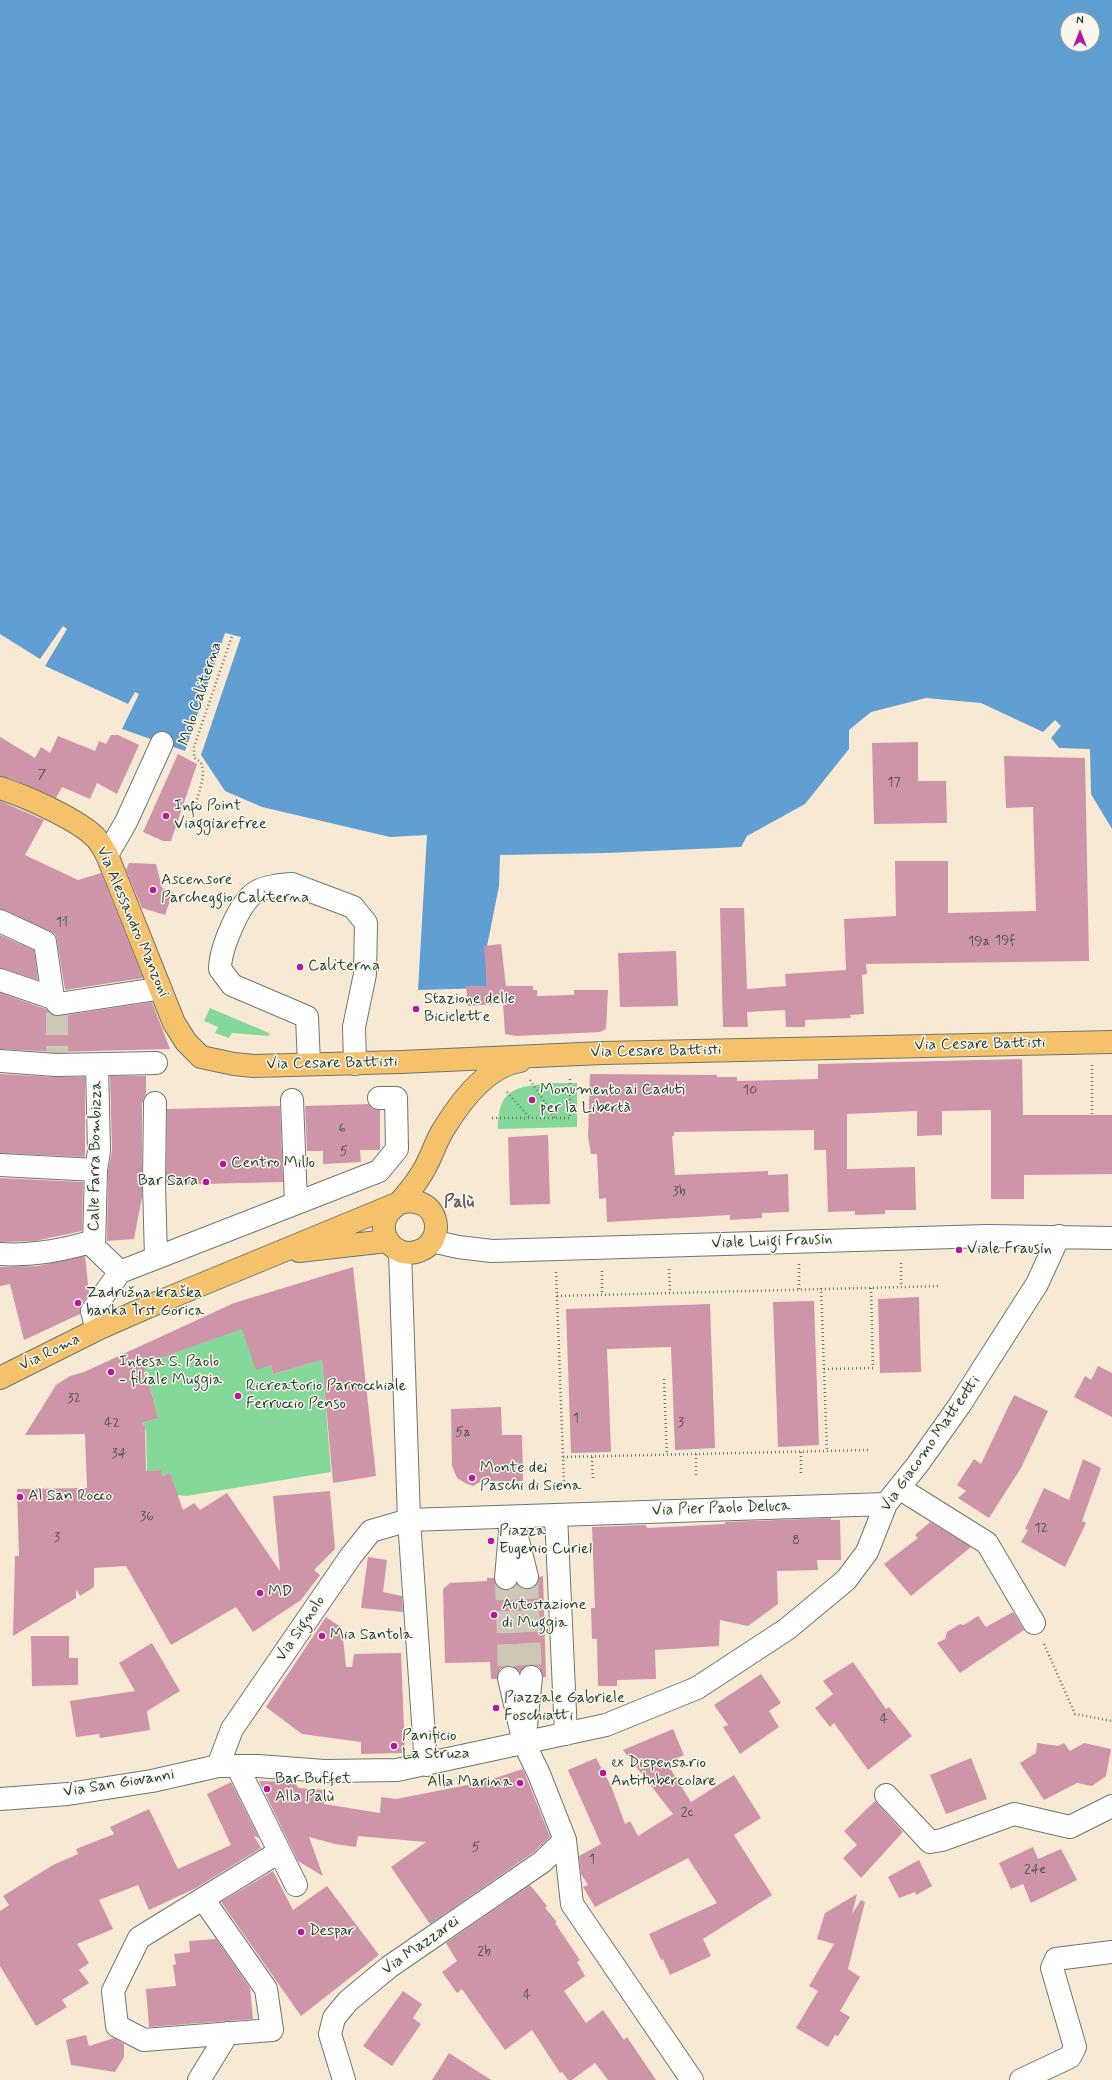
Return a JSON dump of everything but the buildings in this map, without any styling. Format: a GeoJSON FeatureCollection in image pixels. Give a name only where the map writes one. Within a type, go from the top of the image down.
{"type":"FeatureCollection","features":[{"type":"Feature","properties":{"kind":"main road","name":"Via Alessandro Manzoni"},"geometry":{"type":"LineString","coordinates":[[0,788],[40,804],[71,820],[97,838],[108,855],[174,1023],[186,1042],[201,1057]]}},
{"type":"Feature","properties":{"kind":"main road","name":"Via Cesare Battisti"},"geometry":{"type":"LineString","coordinates":[[201,1057],[234,1064],[254,1066],[355,1064],[561,1054],[1112,1042]]}},
{"type":"Feature","properties":{"kind":"main road"},"geometry":{"type":"LineString","coordinates":[[394,1247],[384,1230],[384,1221],[387,1214],[399,1203],[422,1174],[443,1129],[467,1096],[486,1078],[509,1063],[561,1054]]}},
{"type":"Feature","properties":{"kind":"main road"},"geometry":{"type":"LineString","coordinates":[[274,1253],[394,1247],[411,1253],[420,1251],[432,1241],[436,1233],[434,1213],[428,1206],[416,1201],[399,1203]]}},
{"type":"Feature","properties":{"kind":"main road","name":"Via Roma"},"geometry":{"type":"LineString","coordinates":[[0,1378],[97,1324],[399,1203]]}},
{"type":"Feature","properties":{"kind":"street"},"geometry":{"type":"LineString","coordinates":[[108,855],[126,822],[162,744]]}},
{"type":"Feature","properties":{"kind":"street"},"geometry":{"type":"LineString","coordinates":[[308,1064],[307,1017],[232,985],[220,969],[222,954],[244,903],[255,892],[282,884],[292,884],[354,907],[366,923],[365,974],[354,1027],[355,1064]]}},
{"type":"Feature","properties":{"kind":"street"},"geometry":{"type":"LineString","coordinates":[[0,921],[45,942],[56,1005]]}},
{"type":"Feature","properties":{"kind":"street"},"geometry":{"type":"LineString","coordinates":[[0,980],[56,1005],[150,990]]}},
{"type":"Feature","properties":{"kind":"street"},"geometry":{"type":"LineString","coordinates":[[0,1060],[97,1065],[156,1063]]}},
{"type":"Feature","properties":{"kind":"street","name":"Calle Farra Bombizza"},"geometry":{"type":"LineString","coordinates":[[94,1244],[96,1170],[99,1151],[97,1065]]}},
{"type":"Feature","properties":{"kind":"street"},"geometry":{"type":"LineString","coordinates":[[97,1324],[92,1311],[120,1272],[379,1171],[397,1149],[396,1098],[380,1098]]}},
{"type":"Feature","properties":{"kind":"street"},"geometry":{"type":"LineString","coordinates":[[292,1100],[296,1204]]}},
{"type":"Feature","properties":{"kind":"street"},"geometry":{"type":"LineString","coordinates":[[155,1103],[154,1184],[156,1258]]}},
{"type":"Feature","properties":{"kind":"street"},"geometry":{"type":"LineString","coordinates":[[0,1165],[96,1170]]}},
{"type":"Feature","properties":{"kind":"street","name":"Viale Luigi Frausin"},"geometry":{"type":"LineString","coordinates":[[432,1241],[458,1247],[492,1251],[909,1238],[1059,1236],[1112,1238]]}},
{"type":"Feature","properties":{"kind":"street","name":"Via Giacomo Matteotti"},"geometry":{"type":"LineString","coordinates":[[566,1734],[606,1725],[697,1688],[787,1629],[846,1580],[867,1552],[892,1496],[918,1464],[950,1419],[1037,1284],[1059,1236]]}},
{"type":"Feature","properties":{"kind":"street"},"geometry":{"type":"LineString","coordinates":[[0,1254],[18,1255],[94,1244],[120,1272]]}},
{"type":"Feature","properties":{"kind":"street"},"geometry":{"type":"LineString","coordinates":[[394,1247],[426,1765],[566,1734],[556,1515]]}},
{"type":"Feature","properties":{"kind":"street"},"geometry":{"type":"LineString","coordinates":[[892,1496],[987,1543],[1034,1623]]}},
{"type":"Feature","properties":{"kind":"street","name":"Via Pier Paolo Deluca"},"geometry":{"type":"LineString","coordinates":[[512,1517],[892,1496]]}},
{"type":"Feature","properties":{"kind":"street"},"geometry":{"type":"LineString","coordinates":[[512,1517],[516,1577]]}},
{"type":"Feature","properties":{"kind":"street","name":"Via Signolo"},"geometry":{"type":"LineString","coordinates":[[227,1766],[232,1729],[351,1556],[371,1531],[410,1520],[512,1517]]}},
{"type":"Feature","properties":{"kind":"street"},"geometry":{"type":"LineString","coordinates":[[524,1743],[531,1677]]}},
{"type":"Feature","properties":{"kind":"street"},"geometry":{"type":"LineString","coordinates":[[509,1678],[524,1743],[539,1774],[565,1840],[572,1904],[692,2080]]}},
{"type":"Feature","properties":{"kind":"street","name":"Via San Giovanni"},"geometry":{"type":"LineString","coordinates":[[0,1798],[68,1794],[152,1781],[227,1766],[324,1771],[397,1770],[426,1765]]}},
{"type":"Feature","properties":{"kind":"street"},"geometry":{"type":"LineString","coordinates":[[227,1766],[279,1852],[296,1885]]}},
{"type":"Feature","properties":{"kind":"street"},"geometry":{"type":"LineString","coordinates":[[886,1795],[930,1842],[942,1840],[1014,1814],[1070,1827],[1112,1806]]}},
{"type":"Feature","properties":{"kind":"street","name":"Via Mazzarei"},"geometry":{"type":"LineString","coordinates":[[344,2080],[330,2034],[334,2018],[348,2001],[389,1967],[542,1862],[565,1840]]}},
{"type":"Feature","properties":{"kind":"street"},"geometry":{"type":"LineString","coordinates":[[203,1899],[266,1989],[272,2030],[144,2040],[117,2026],[113,1991],[139,1938],[279,1852]]}},
{"type":"Feature","properties":{"kind":"street"},"geometry":{"type":"LineString","coordinates":[[1020,2080],[1070,2057],[1075,2047],[1052,1968],[1056,1959],[1112,1952]]}},
{"type":"Feature","properties":{"kind":"street"},"geometry":{"type":"LineString","coordinates":[[199,2080],[228,2033]]}},
{"type":"Feature","properties":{"kind":"path","name":"Molo Caliterna"},"geometry":{"type":"LineString","coordinates":[[196,803],[203,772],[202,766],[198,760],[194,758],[194,747],[232,636]]}},
{"type":"Feature","properties":{"kind":"path"},"geometry":{"type":"LineString","coordinates":[[1092,1075],[1092,1115]]}},
{"type":"Feature","properties":{"kind":"path"},"geometry":{"type":"LineString","coordinates":[[492,1118],[570,1118],[570,1076]]}},
{"type":"Feature","properties":{"kind":"path"},"geometry":{"type":"LineString","coordinates":[[528,1078],[555,1118]]}},
{"type":"Feature","properties":{"kind":"path"},"geometry":{"type":"LineString","coordinates":[[503,1087],[530,1118]]}},
{"type":"Feature","properties":{"kind":"path"},"geometry":{"type":"LineString","coordinates":[[901,1258],[901,1286]]}},
{"type":"Feature","properties":{"kind":"path"},"geometry":{"type":"LineString","coordinates":[[799,1261],[799,1289]]}},
{"type":"Feature","properties":{"kind":"path"},"geometry":{"type":"LineString","coordinates":[[669,1264],[670,1292]]}},
{"type":"Feature","properties":{"kind":"path"},"geometry":{"type":"LineString","coordinates":[[556,1266],[564,1482]]}},
{"type":"Feature","properties":{"kind":"path"},"geometry":{"type":"LineString","coordinates":[[602,1266],[602,1294]]}},
{"type":"Feature","properties":{"kind":"path"},"geometry":{"type":"LineString","coordinates":[[557,1296],[941,1286]]}},
{"type":"Feature","properties":{"kind":"path"},"geometry":{"type":"LineString","coordinates":[[824,1369],[873,1368],[871,1287]]}},
{"type":"Feature","properties":{"kind":"path"},"geometry":{"type":"LineString","coordinates":[[821,1288],[826,1451]]}},
{"type":"Feature","properties":{"kind":"path"},"geometry":{"type":"LineString","coordinates":[[664,1379],[667,1455]]}},
{"type":"Feature","properties":{"kind":"path"},"geometry":{"type":"LineString","coordinates":[[563,1457],[868,1450]]}},
{"type":"Feature","properties":{"kind":"path"},"geometry":{"type":"LineString","coordinates":[[801,1452],[801,1475]]}},
{"type":"Feature","properties":{"kind":"path"},"geometry":{"type":"LineString","coordinates":[[696,1454],[696,1478]]}},
{"type":"Feature","properties":{"kind":"path"},"geometry":{"type":"LineString","coordinates":[[592,1457],[593,1481]]}},
{"type":"Feature","properties":{"kind":"path"},"geometry":{"type":"LineString","coordinates":[[1034,1623],[1075,1714],[1112,1721]]}},
{"type":"Feature","properties":{"kind":"green space"},"geometry":{"type":"Polygon","coordinates":[[[210,1008],[269,1033],[269,1036],[232,1033],[229,1038],[215,1033],[218,1027],[204,1021],[210,1008]]]}},
{"type":"Feature","properties":{"kind":"green space"},"geometry":{"type":"Polygon","coordinates":[[[554,1083],[577,1083],[577,1127],[498,1129],[499,1115],[502,1104],[512,1091],[530,1086],[554,1083]]]}},
{"type":"Feature","properties":{"kind":"green space","name":"Ricreatorio Parrocchiale Ferruccio Penso"},"geometry":{"type":"Polygon","coordinates":[[[234,1303],[271,1365],[273,1374],[322,1360],[331,1472],[186,1496],[177,1495],[170,1473],[162,1476],[161,1470],[147,1471],[146,1430],[142,1423],[158,1418],[144,1364],[227,1334],[234,1303]]]}},
{"type":"Feature","properties":{"kind":"water"},"geometry":{"type":"Polygon","coordinates":[[[0,0],[1112,0],[1112,829],[1091,794],[1090,749],[1059,748],[1051,738],[1061,726],[1055,720],[1043,732],[981,703],[926,698],[871,712],[849,730],[849,749],[805,804],[747,836],[741,847],[606,853],[500,855],[499,886],[486,951],[487,988],[418,990],[427,835],[390,837],[262,807],[225,791],[201,755],[241,637],[225,633],[185,751],[122,729],[139,694],[135,692],[128,704],[45,666],[67,629],[63,626],[40,659],[0,634],[0,0]]]}},
{"type":"Feature","properties":{"kind":"tunnel"},"geometry":{"type":"LineString","coordinates":[[57,1013],[57,1059]]}},
{"type":"Feature","properties":{"kind":"tunnel"},"geometry":{"type":"LineString","coordinates":[[527,1577],[531,1677]]}},
{"type":"Feature","properties":{"kind":"tunnel"},"geometry":{"type":"LineString","coordinates":[[506,1578],[509,1678]]}},
{"type":"Feature","properties":{"kind":"place","name":"Info Point Viaggiarefree"},"geometry":{"type":"Point","coordinates":[166,816]}},
{"type":"Feature","properties":{"kind":"place","name":"Ascensore Parcheggio Caliterna"},"geometry":{"type":"Point","coordinates":[153,890]}},
{"type":"Feature","properties":{"kind":"place","name":"Caliterna"},"geometry":{"type":"Point","coordinates":[300,967]}},
{"type":"Feature","properties":{"kind":"place","name":"Stazione delle Biciclette"},"geometry":{"type":"Point","coordinates":[416,1009]}},
{"type":"Feature","properties":{"kind":"place","name":"Monumento ai Caduti per la Libertà"},"geometry":{"type":"Point","coordinates":[532,1100]}},
{"type":"Feature","properties":{"kind":"place","name":"Centro Millo"},"geometry":{"type":"Point","coordinates":[223,1164]}},
{"type":"Feature","properties":{"kind":"place","name":"Bar Sara"},"geometry":{"type":"Point","coordinates":[206,1182]}},
{"type":"Feature","properties":{"kind":"place","name":"Viale Frausin"},"geometry":{"type":"Point","coordinates":[959,1250]}},
{"type":"Feature","properties":{"kind":"place","name":"Zadružna kraška banka Trst Gorica"},"geometry":{"type":"Point","coordinates":[78,1303]}},
{"type":"Feature","properties":{"kind":"place","name":"Intesa S. Paolo - filiale Muggia"},"geometry":{"type":"Point","coordinates":[111,1372]}},
{"type":"Feature","properties":{"kind":"place","name":"Ricreatorio Parrocchiale Ferruccio Penso"},"geometry":{"type":"Point","coordinates":[238,1396]}},
{"type":"Feature","properties":{"kind":"place","name":"Monte dei Paschi di Siena"},"geometry":{"type":"Point","coordinates":[472,1478]}},
{"type":"Feature","properties":{"kind":"place","name":"Al San Rocco"},"geometry":{"type":"Point","coordinates":[20,1497]}},
{"type":"Feature","properties":{"kind":"place","name":"Piazza Eugenio Curiel"},"geometry":{"type":"Point","coordinates":[491,1541]}},
{"type":"Feature","properties":{"kind":"place","name":"MD"},"geometry":{"type":"Point","coordinates":[260,1593]}},
{"type":"Feature","properties":{"kind":"place","name":"Autostazione di Muggia"},"geometry":{"type":"Point","coordinates":[494,1615]}},
{"type":"Feature","properties":{"kind":"place","name":"Mia Santola"},"geometry":{"type":"Point","coordinates":[322,1636]}},
{"type":"Feature","properties":{"kind":"place","name":"Piazzale Gabriele Foschiatti"},"geometry":{"type":"Point","coordinates":[496,1708]}},
{"type":"Feature","properties":{"kind":"place","name":"Panificio La Struza"},"geometry":{"type":"Point","coordinates":[394,1746]}},
{"type":"Feature","properties":{"kind":"place","name":"ex Dispensario Antitubercolare"},"geometry":{"type":"Point","coordinates":[603,1773]}},
{"type":"Feature","properties":{"kind":"place","name":"Alla Marina"},"geometry":{"type":"Point","coordinates":[520,1783]}},
{"type":"Feature","properties":{"kind":"place","name":"Bar Buffet Alla Palù"},"geometry":{"type":"Point","coordinates":[267,1789]}},
{"type":"Feature","properties":{"kind":"place","name":"Despar"},"geometry":{"type":"Point","coordinates":[301,1932]}},
{"type":"Feature","properties":{"kind":"district","name":"Palù"},"geometry":{"type":"Point","coordinates":[459,1203]}}]}
